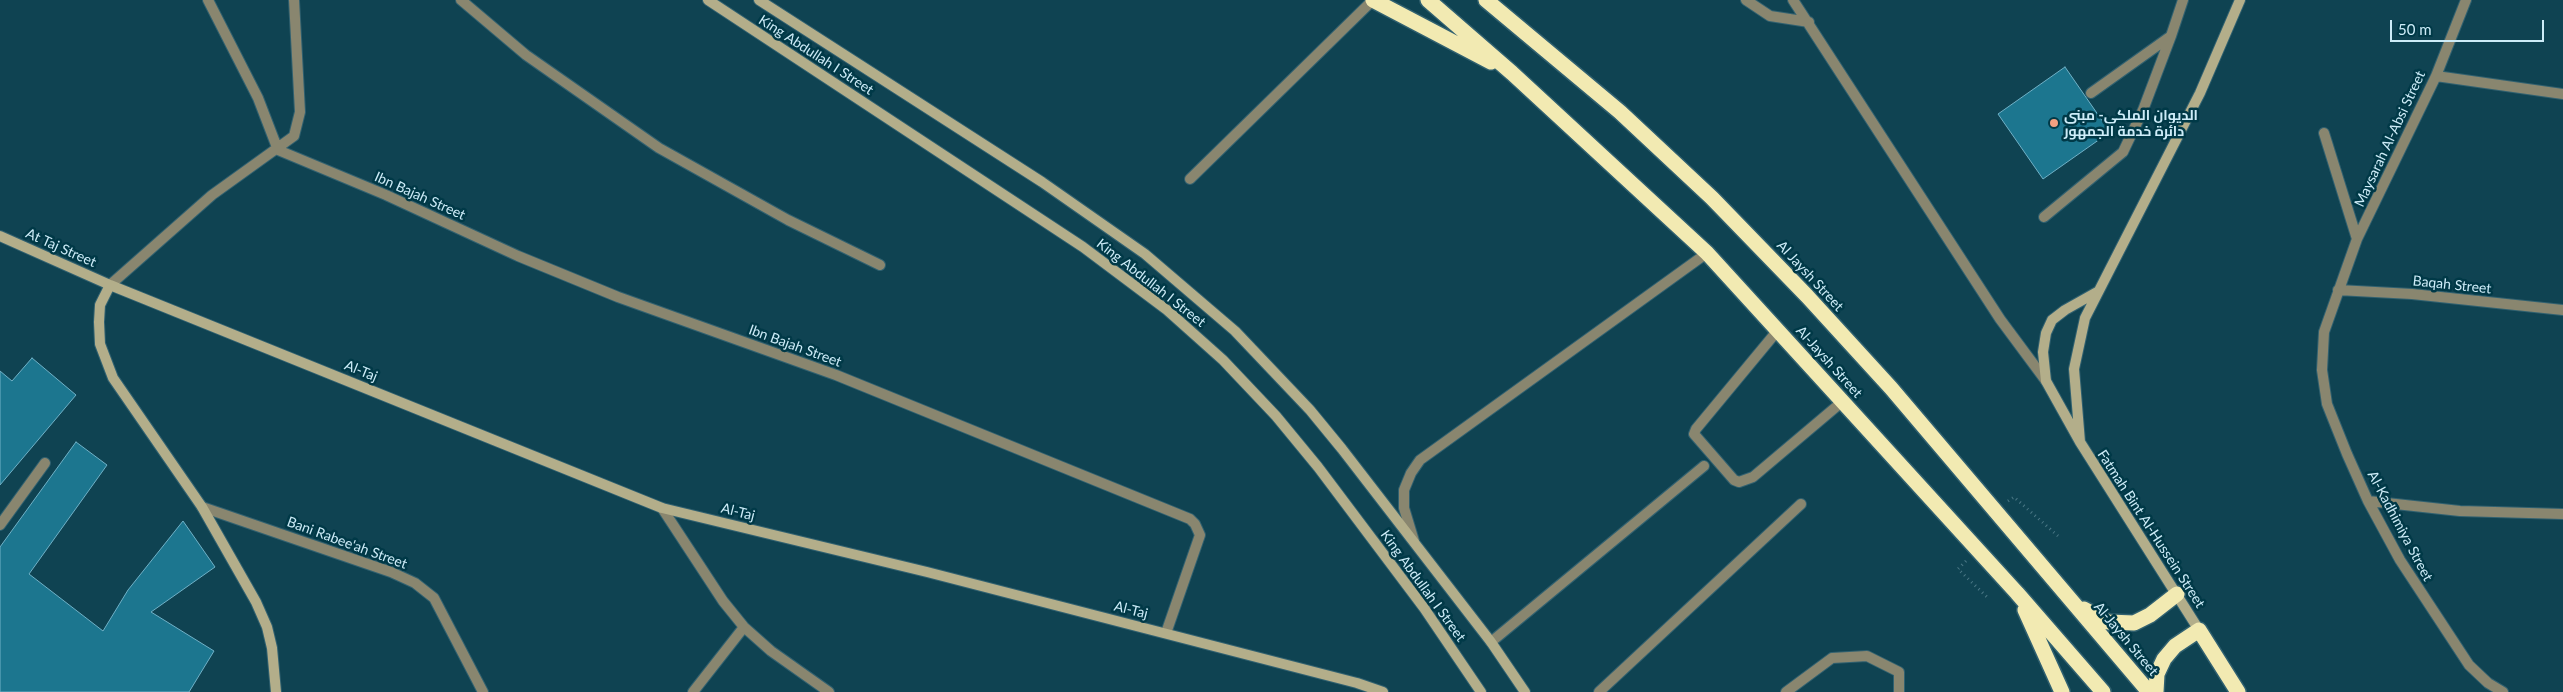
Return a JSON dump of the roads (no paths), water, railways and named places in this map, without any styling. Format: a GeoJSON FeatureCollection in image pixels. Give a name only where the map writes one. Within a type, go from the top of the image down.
{"type":"FeatureCollection","features":[{"type":"Feature","properties":{"kind":"highway"},"geometry":{"type":"LineString","coordinates":[[1373,0],[1512,73]]}},
{"type":"Feature","properties":{"kind":"highway"},"geometry":{"type":"LineString","coordinates":[[1428,0],[1512,73]]}},
{"type":"Feature","properties":{"kind":"highway","name":"Al Jaysh Street"},"geometry":{"type":"LineString","coordinates":[[1486,0],[1620,112],[1712,198],[1891,388],[2078,606]]}},
{"type":"Feature","properties":{"kind":"highway","name":"Al-Jaysh Street"},"geometry":{"type":"LineString","coordinates":[[1512,73],[1708,253],[2017,593],[2103,692]]}},
{"type":"Feature","properties":{"kind":"highway"},"geometry":{"type":"LineString","coordinates":[[2017,593],[2062,692]]}},
{"type":"Feature","properties":{"kind":"highway"},"geometry":{"type":"LineString","coordinates":[[2078,606],[2108,622],[2125,624],[2150,615],[2177,594]]}},
{"type":"Feature","properties":{"kind":"highway","name":"Al-Jaysh Street"},"geometry":{"type":"LineString","coordinates":[[2078,606],[2149,692]]}},
{"type":"Feature","properties":{"kind":"highway"},"geometry":{"type":"LineString","coordinates":[[2156,692],[2157,674],[2164,658],[2175,646],[2199,630],[2238,692]]}},
{"type":"Feature","properties":{"kind":"street"},"geometry":{"type":"LineString","coordinates":[[208,0],[258,98],[278,150]]}},
{"type":"Feature","properties":{"kind":"street"},"geometry":{"type":"LineString","coordinates":[[276,692],[272,648],[267,627],[202,507],[113,378],[100,344],[99,322],[100,305],[110,284],[212,195],[278,150],[294,136],[300,112],[294,0]]}},
{"type":"Feature","properties":{"kind":"street"},"geometry":{"type":"LineString","coordinates":[[461,0],[526,55],[659,148],[788,220],[880,265]]}},
{"type":"Feature","properties":{"kind":"street","name":"King Abdullah I Street"},"geometry":{"type":"LineString","coordinates":[[708,0],[1083,247],[1167,310],[1224,360],[1276,416],[1318,467],[1424,608],[1481,692]]}},
{"type":"Feature","properties":{"kind":"street","name":"King Abdullah I Street"},"geometry":{"type":"LineString","coordinates":[[759,0],[1042,182],[1144,254],[1235,331],[1310,410],[1414,541],[1491,642],[1525,692]]}},
{"type":"Feature","properties":{"kind":"street"},"geometry":{"type":"LineString","coordinates":[[1190,179],[1373,0]]}},
{"type":"Feature","properties":{"kind":"street"},"geometry":{"type":"LineString","coordinates":[[1746,0],[1770,16],[1808,22]]}},
{"type":"Feature","properties":{"kind":"street"},"geometry":{"type":"LineString","coordinates":[[1793,0],[2000,319],[2046,381]]}},
{"type":"Feature","properties":{"kind":"street"},"geometry":{"type":"LineString","coordinates":[[2044,217],[2123,152],[2144,110],[2183,0]]}},
{"type":"Feature","properties":{"kind":"street","name":"Fatmah Bint Al-Hussein Street"},"geometry":{"type":"LineString","coordinates":[[2080,442],[2074,368],[2084,318],[2200,93],[2240,0]]}},
{"type":"Feature","properties":{"kind":"street","name":"Maysarah Al-Absi Street"},"geometry":{"type":"LineString","coordinates":[[2338,290],[2357,239],[2436,76],[2466,0]]}},
{"type":"Feature","properties":{"kind":"street"},"geometry":{"type":"LineString","coordinates":[[2091,93],[2171,36]]}},
{"type":"Feature","properties":{"kind":"street"},"geometry":{"type":"LineString","coordinates":[[2436,76],[2563,94]]}},
{"type":"Feature","properties":{"kind":"street"},"geometry":{"type":"LineString","coordinates":[[2324,133],[2357,239]]}},
{"type":"Feature","properties":{"kind":"street","name":"Ibn Bajah Street"},"geometry":{"type":"LineString","coordinates":[[278,150],[518,256],[618,297],[836,375],[1190,519],[1195,524],[1200,535],[1166,633]]}},
{"type":"Feature","properties":{"kind":"street","name":"At Taj Street"},"geometry":{"type":"LineString","coordinates":[[0,236],[110,284]]}},
{"type":"Feature","properties":{"kind":"street"},"geometry":{"type":"LineString","coordinates":[[1414,541],[1404,508],[1404,490],[1411,473],[1420,460],[1708,253]]}},
{"type":"Feature","properties":{"kind":"street","name":"Al-Taj"},"geometry":{"type":"LineString","coordinates":[[110,284],[662,508],[927,572],[1358,682],[1383,692]]}},
{"type":"Feature","properties":{"kind":"street","name":"Baqah Street"},"geometry":{"type":"LineString","coordinates":[[2338,290],[2412,294],[2563,310]]}},
{"type":"Feature","properties":{"kind":"street","name":"Al-Kadhimiya Street"},"geometry":{"type":"LineString","coordinates":[[2338,290],[2324,332],[2322,370],[2327,404],[2368,501],[2426,602],[2469,665],[2488,683],[2503,692]]}},
{"type":"Feature","properties":{"kind":"street","name":"Fatmah Bint Al-Hussein Street"},"geometry":{"type":"LineString","coordinates":[[2097,292],[2064,310],[2052,320],[2046,333],[2043,352],[2046,381],[2080,442],[2199,630]]}},
{"type":"Feature","properties":{"kind":"street"},"geometry":{"type":"LineString","coordinates":[[1778,330],[1696,429],[1694,434],[1734,480],[1739,482],[1753,476],[1842,401]]}},
{"type":"Feature","properties":{"kind":"street"},"geometry":{"type":"LineString","coordinates":[[0,525],[45,463]]}},
{"type":"Feature","properties":{"kind":"street"},"geometry":{"type":"LineString","coordinates":[[1491,642],[1704,466]]}},
{"type":"Feature","properties":{"kind":"street"},"geometry":{"type":"LineString","coordinates":[[2368,501],[2460,510],[2563,514]]}},
{"type":"Feature","properties":{"kind":"street"},"geometry":{"type":"LineString","coordinates":[[1599,692],[1801,504]]}},
{"type":"Feature","properties":{"kind":"street","name":"Bani Rabee'ah Street"},"geometry":{"type":"LineString","coordinates":[[202,507],[391,572],[415,583],[434,598],[483,692]]}},
{"type":"Feature","properties":{"kind":"street"},"geometry":{"type":"LineString","coordinates":[[662,508],[723,601],[744,628],[771,651],[828,692]]}},
{"type":"Feature","properties":{"kind":"street"},"geometry":{"type":"LineString","coordinates":[[693,692],[744,628]]}},
{"type":"Feature","properties":{"kind":"street"},"geometry":{"type":"LineString","coordinates":[[1786,692],[1832,658],[1867,656],[1899,672],[1899,692]]}},
{"type":"Feature","properties":{"kind":"place","name":"الديوان الملكي- مبنى دائرة خدمة الجمهور"},"geometry":{"type":"Point","coordinates":[2054,123]}}]}
